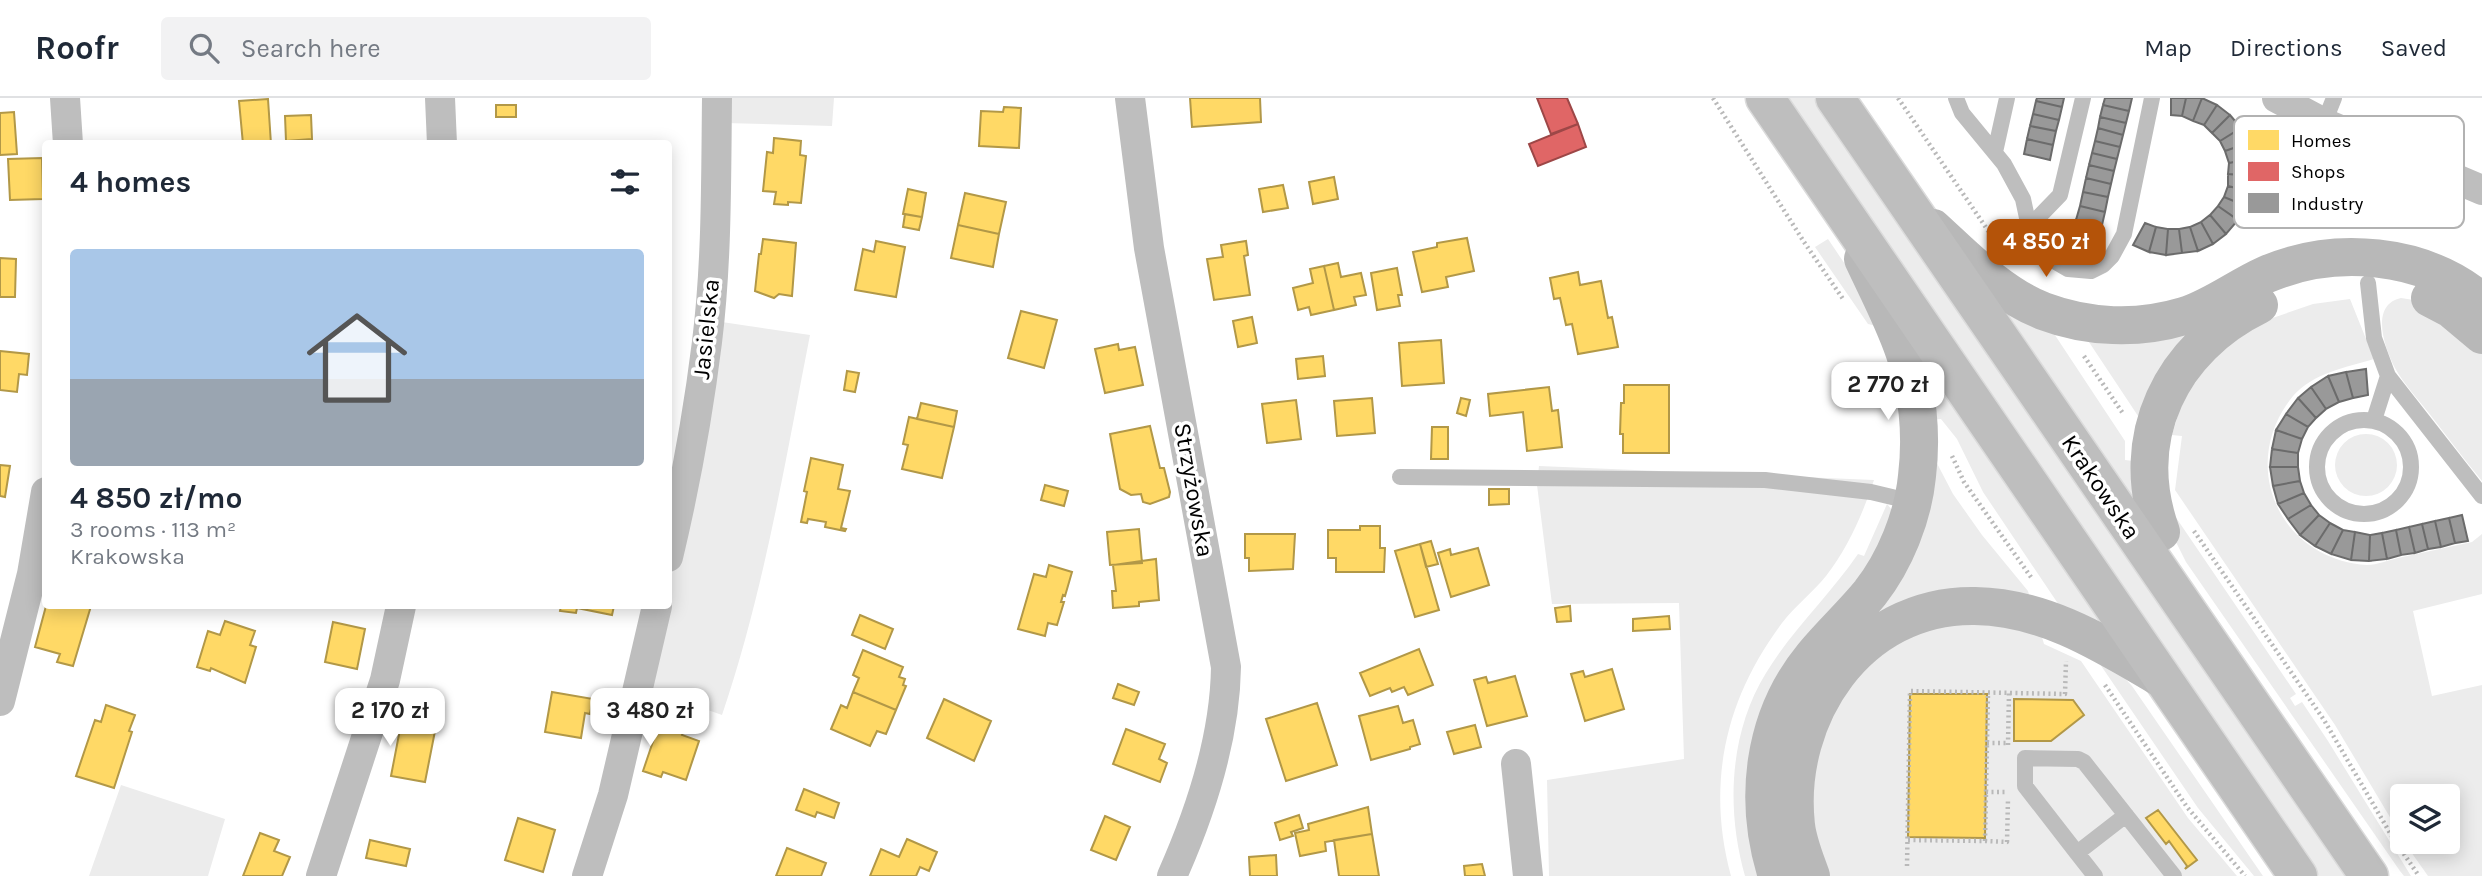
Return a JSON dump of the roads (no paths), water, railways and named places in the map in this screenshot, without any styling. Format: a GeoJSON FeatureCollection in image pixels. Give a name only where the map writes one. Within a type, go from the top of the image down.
{"type":"FeatureCollection","features":[{"type":"Feature","properties":{"kind":"main road"},"geometry":{"type":"LineString","coordinates":[[1765,98],[2161,678],[2287,868]]}},
{"type":"Feature","properties":{"kind":"main road","name":"Krakowska"},"geometry":{"type":"LineString","coordinates":[[1835,98],[2369,876]]}},
{"type":"Feature","properties":{"kind":"main road"},"geometry":{"type":"LineString","coordinates":[[2161,532],[2214,627],[2245,699]]}},
{"type":"Feature","properties":{"kind":"street"},"geometry":{"type":"LineString","coordinates":[[65,98],[68,140]]}},
{"type":"Feature","properties":{"kind":"street"},"geometry":{"type":"LineString","coordinates":[[440,98],[442,140]]}},
{"type":"Feature","properties":{"kind":"street","name":"Jasielska"},"geometry":{"type":"LineString","coordinates":[[672,540],[685,485],[707,340],[717,98]]}},
{"type":"Feature","properties":{"kind":"street","name":"Strzyżowska"},"geometry":{"type":"LineString","coordinates":[[1130,98],[1149,248],[1226,667],[1226,703],[1218,740],[1207,780],[1172,876]]}},
{"type":"Feature","properties":{"kind":"street"},"geometry":{"type":"LineString","coordinates":[[2277,98],[2329,111]]}},
{"type":"Feature","properties":{"kind":"street"},"geometry":{"type":"LineString","coordinates":[[2464,181],[2482,190]]}},
{"type":"Feature","properties":{"kind":"street"},"geometry":{"type":"LineString","coordinates":[[1910,208],[1986,276],[2016,297],[2045,312],[2098,324],[2123,326],[2161,322],[2202,309],[2265,275],[2286,267],[2327,258],[2369,270],[2400,289],[2432,299],[2451,309],[2482,335]]}},
{"type":"Feature","properties":{"kind":"street"},"geometry":{"type":"LineString","coordinates":[[1777,876],[1769,850],[1763,791],[1771,737],[1780,709],[1811,657],[1869,594],[1884,573],[1913,502],[1917,478],[1919,448],[1913,383],[1904,350],[1844,214]]}},
{"type":"Feature","properties":{"kind":"street"},"geometry":{"type":"LineString","coordinates":[[2161,532],[2148,481],[2152,439],[2163,400],[2182,368],[2221,328],[2268,301],[2369,270],[2407,264],[2455,282],[2482,302]]}},
{"type":"Feature","properties":{"kind":"street"},"geometry":{"type":"LineString","coordinates":[[0,701],[32,574],[42,515]]}},
{"type":"Feature","properties":{"kind":"street"},"geometry":{"type":"LineString","coordinates":[[1811,876],[1796,828],[1794,803],[1796,775],[1807,727],[1820,699],[1848,662],[1859,650],[1892,626],[1927,612],[1951,607],[2008,609],[2071,627],[2161,678]]}},
{"type":"Feature","properties":{"kind":"street"},"geometry":{"type":"LineString","coordinates":[[321,876],[385,680],[400,609]]}},
{"type":"Feature","properties":{"kind":"street"},"geometry":{"type":"LineString","coordinates":[[587,876],[613,795],[656,609]]}},
{"type":"Feature","properties":{"kind":"street"},"geometry":{"type":"LineString","coordinates":[[1516,764],[1528,876]]}},
{"type":"Feature","properties":{"kind":"lane"},"geometry":{"type":"LineString","coordinates":[[1956,98],[1962,113],[2004,164],[2023,199],[2029,227],[2044,255],[2068,269],[2091,271],[2112,256],[2124,234],[2152,98]]}},
{"type":"Feature","properties":{"kind":"lane"},"geometry":{"type":"LineString","coordinates":[[1995,152],[2007,98]]}},
{"type":"Feature","properties":{"kind":"lane"},"geometry":{"type":"LineString","coordinates":[[2029,227],[2060,195],[2083,98]]}},
{"type":"Feature","properties":{"kind":"lane"},"geometry":{"type":"LineString","coordinates":[[2369,270],[2374,338],[2388,376],[2482,496]]}},
{"type":"Feature","properties":{"kind":"lane"},"geometry":{"type":"LineString","coordinates":[[2374,420],[2388,376]]}},
{"type":"Feature","properties":{"kind":"lane"},"geometry":{"type":"LineString","coordinates":[[2374,420],[2398,435],[2407,450],[2411,468],[2407,485],[2397,501],[2382,511],[2364,515],[2348,512],[2331,501],[2320,486],[2316,468],[2321,446],[2330,434],[2347,423],[2374,420]]}},
{"type":"Feature","properties":{"kind":"lane"},"geometry":{"type":"LineString","coordinates":[[1400,477],[1765,480],[1848,488],[1913,502]]}},
{"type":"Feature","properties":{"kind":"lane"},"geometry":{"type":"LineString","coordinates":[[2095,876],[2025,786],[2025,758],[2081,760],[2174,876]]}},
{"type":"Feature","properties":{"kind":"lane"},"geometry":{"type":"LineString","coordinates":[[2077,853],[2126,815]]}}]}
